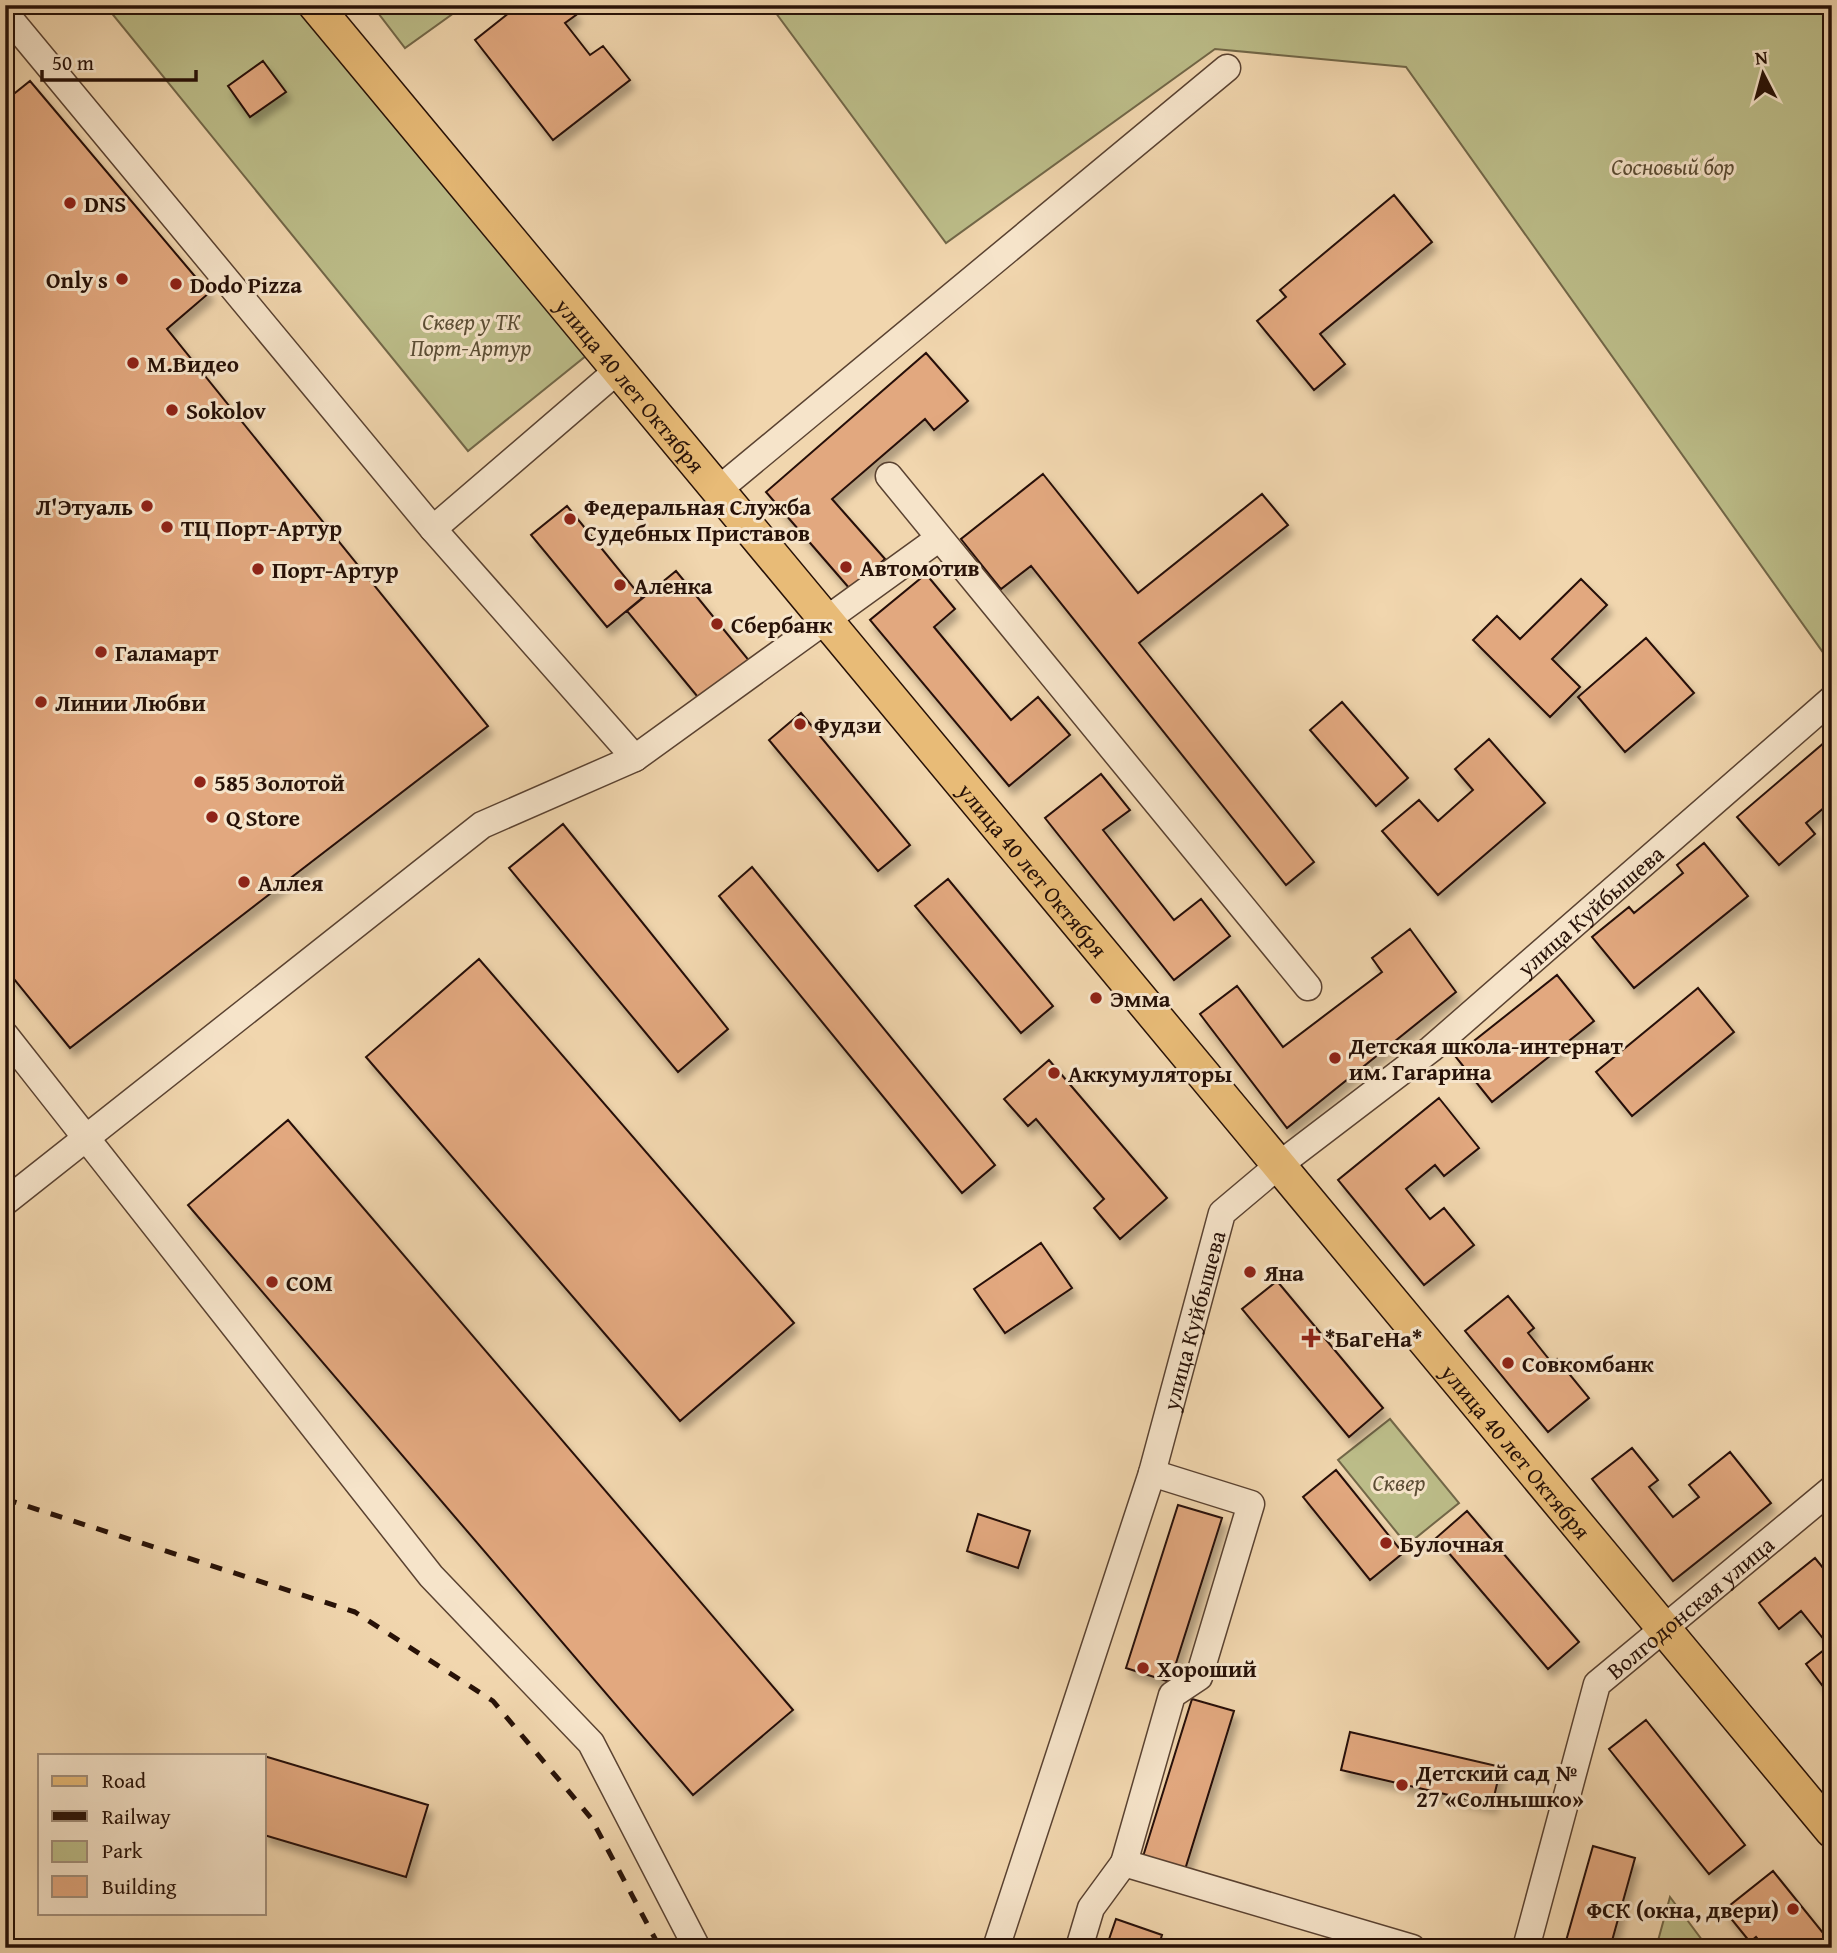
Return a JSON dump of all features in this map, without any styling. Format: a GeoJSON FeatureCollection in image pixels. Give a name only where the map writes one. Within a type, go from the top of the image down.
{"type":"FeatureCollection","features":[{"type":"Feature","properties":{"kind":"main road","name":"улица 40 лет Октября"},"geometry":{"type":"LineString","coordinates":[[315,5],[1832,1831]]}},
{"type":"Feature","properties":{"kind":"street"},"geometry":{"type":"LineString","coordinates":[[5,13],[433,529],[635,758]]}},
{"type":"Feature","properties":{"kind":"street"},"geometry":{"type":"LineString","coordinates":[[718,490],[1227,68]]}},
{"type":"Feature","properties":{"kind":"street"},"geometry":{"type":"LineString","coordinates":[[433,529],[618,370]]}},
{"type":"Feature","properties":{"kind":"street"},"geometry":{"type":"LineString","coordinates":[[889,476],[1307,986]]}},
{"type":"Feature","properties":{"kind":"street"},"geometry":{"type":"LineString","coordinates":[[5,1202],[482,825],[635,758],[938,539]]}},
{"type":"Feature","properties":{"kind":"street","name":"улица Куйбышева"},"geometry":{"type":"LineString","coordinates":[[996,1948],[1152,1474],[1222,1213],[1279,1165],[1431,1049],[1832,699]]}},
{"type":"Feature","properties":{"kind":"street"},"geometry":{"type":"LineString","coordinates":[[5,1035],[89,1138],[431,1576],[591,1743],[697,1948]]}},
{"type":"Feature","properties":{"kind":"street"},"geometry":{"type":"LineString","coordinates":[[1079,1948],[1091,1909],[1124,1863],[1172,1695],[1199,1677],[1251,1504],[1152,1474]]}},
{"type":"Feature","properties":{"kind":"street","name":"Волгодонская улица"},"geometry":{"type":"LineString","coordinates":[[1526,1948],[1597,1684],[1832,1489]]}},
{"type":"Feature","properties":{"kind":"street"},"geometry":{"type":"LineString","coordinates":[[1124,1863],[1412,1948]]}},
{"type":"Feature","properties":{"kind":"green space","name":"Сквер у ТК Порт-Артур"},"geometry":{"type":"Polygon","coordinates":[[[105,5],[295,5],[587,355],[468,451],[105,5]]]}},
{"type":"Feature","properties":{"kind":"green space"},"geometry":{"type":"Polygon","coordinates":[[[372,5],[465,5],[405,48],[372,5]]]}},
{"type":"Feature","properties":{"kind":"green space","name":"Сосновый бор"},"geometry":{"type":"Polygon","coordinates":[[[770,5],[1832,5],[1832,665],[1406,67],[1215,49],[946,243],[770,5]]]}},
{"type":"Feature","properties":{"kind":"green space","name":"Сквер"},"geometry":{"type":"Polygon","coordinates":[[[1390,1419],[1459,1503],[1407,1545],[1338,1460],[1390,1419]]]}},
{"type":"Feature","properties":{"kind":"green space"},"geometry":{"type":"Polygon","coordinates":[[[1670,1897],[1708,1948],[1656,1948],[1670,1897]]]}},
{"type":"Feature","properties":{"kind":"building"},"geometry":{"type":"Polygon","coordinates":[[[519,5],[568,5],[576,15],[565,23],[590,55],[603,46],[630,80],[553,140],[475,40],[519,5]]]}},
{"type":"Feature","properties":{"kind":"building"},"geometry":{"type":"Polygon","coordinates":[[[263,61],[286,92],[250,117],[228,86],[263,61]]]}},
{"type":"Feature","properties":{"kind":"building","name":"ТЦ Порт-Артур"},"geometry":{"type":"Polygon","coordinates":[[[30,81],[209,293],[167,329],[488,726],[70,1048],[5,968],[5,101],[30,81]]]}},
{"type":"Feature","properties":{"kind":"building"},"geometry":{"type":"Polygon","coordinates":[[[1394,195],[1432,242],[1320,334],[1345,364],[1314,390],[1257,321],[1286,297],[1280,290],[1394,195]]]}},
{"type":"Feature","properties":{"kind":"building"},"geometry":{"type":"Polygon","coordinates":[[[926,353],[968,401],[934,430],[925,419],[832,499],[885,559],[850,589],[766,492],[926,353]]]}},
{"type":"Feature","properties":{"kind":"building"},"geometry":{"type":"Polygon","coordinates":[[[1043,474],[1138,593],[1262,494],[1288,525],[1139,643],[1314,862],[1286,885],[1031,566],[1001,589],[961,539],[1043,474]]]}},
{"type":"Feature","properties":{"kind":"building"},"geometry":{"type":"Polygon","coordinates":[[[567,506],[642,598],[607,627],[531,535],[567,506]]]}},
{"type":"Feature","properties":{"kind":"building"},"geometry":{"type":"Polygon","coordinates":[[[676,571],[751,663],[702,702],[627,611],[676,571]]]}},
{"type":"Feature","properties":{"kind":"building"},"geometry":{"type":"Polygon","coordinates":[[[926,574],[955,609],[934,627],[1011,720],[1038,697],[1070,735],[1009,786],[870,620],[926,574]]]}},
{"type":"Feature","properties":{"kind":"building"},"geometry":{"type":"Polygon","coordinates":[[[1581,579],[1607,605],[1552,659],[1580,687],[1550,717],[1473,640],[1497,616],[1520,639],[1581,579]]]}},
{"type":"Feature","properties":{"kind":"building"},"geometry":{"type":"Polygon","coordinates":[[[1646,638],[1694,693],[1625,752],[1578,697],[1646,638]]]}},
{"type":"Feature","properties":{"kind":"building"},"geometry":{"type":"Polygon","coordinates":[[[1342,702],[1408,778],[1376,806],[1310,730],[1342,702]]]}},
{"type":"Feature","properties":{"kind":"building"},"geometry":{"type":"Polygon","coordinates":[[[801,713],[910,845],[878,871],[769,740],[801,713]]]}},
{"type":"Feature","properties":{"kind":"building"},"geometry":{"type":"Polygon","coordinates":[[[1832,736],[1832,801],[1806,823],[1815,834],[1779,865],[1737,817],[1832,736]]]}},
{"type":"Feature","properties":{"kind":"building"},"geometry":{"type":"Polygon","coordinates":[[[1489,739],[1545,803],[1438,895],[1382,831],[1419,800],[1438,821],[1473,790],[1455,769],[1489,739]]]}},
{"type":"Feature","properties":{"kind":"building"},"geometry":{"type":"Polygon","coordinates":[[[1101,774],[1130,810],[1103,830],[1174,920],[1201,899],[1230,936],[1174,980],[1045,818],[1101,774]]]}},
{"type":"Feature","properties":{"kind":"building"},"geometry":{"type":"Polygon","coordinates":[[[563,824],[728,1029],[678,1072],[509,868],[563,824]]]}},
{"type":"Feature","properties":{"kind":"building"},"geometry":{"type":"Polygon","coordinates":[[[1704,843],[1748,896],[1634,988],[1592,937],[1629,907],[1634,913],[1683,873],[1677,865],[1704,843]]]}},
{"type":"Feature","properties":{"kind":"building"},"geometry":{"type":"Polygon","coordinates":[[[752,867],[995,1165],[962,1193],[719,896],[752,867]]]}},
{"type":"Feature","properties":{"kind":"building"},"geometry":{"type":"Polygon","coordinates":[[[948,879],[1053,1006],[1021,1033],[915,906],[948,879]]]}},
{"type":"Feature","properties":{"kind":"building"},"geometry":{"type":"Polygon","coordinates":[[[1410,929],[1456,992],[1287,1128],[1200,1014],[1237,986],[1283,1047],[1382,972],[1372,958],[1410,929]]]}},
{"type":"Feature","properties":{"kind":"building"},"geometry":{"type":"Polygon","coordinates":[[[479,959],[794,1323],[680,1421],[366,1057],[479,959]]]}},
{"type":"Feature","properties":{"kind":"building"},"geometry":{"type":"Polygon","coordinates":[[[1557,975],[1594,1021],[1492,1102],[1455,1056],[1557,975]]]}},
{"type":"Feature","properties":{"kind":"building"},"geometry":{"type":"Polygon","coordinates":[[[1698,988],[1734,1032],[1632,1116],[1596,1072],[1698,988]]]}},
{"type":"Feature","properties":{"kind":"building"},"geometry":{"type":"Polygon","coordinates":[[[1049,1060],[1167,1198],[1120,1239],[1094,1208],[1104,1199],[1036,1119],[1028,1126],[1004,1099],[1049,1060]]]}},
{"type":"Feature","properties":{"kind":"building"},"geometry":{"type":"Polygon","coordinates":[[[1439,1098],[1479,1148],[1444,1176],[1435,1165],[1406,1189],[1430,1219],[1444,1208],[1474,1245],[1424,1285],[1338,1180],[1439,1098]]]}},
{"type":"Feature","properties":{"kind":"building"},"geometry":{"type":"Polygon","coordinates":[[[288,1120],[793,1710],[693,1795],[188,1205],[288,1120]]]}},
{"type":"Feature","properties":{"kind":"building"},"geometry":{"type":"Polygon","coordinates":[[[1041,1243],[1072,1288],[1005,1333],[974,1289],[1041,1243]]]}},
{"type":"Feature","properties":{"kind":"building"},"geometry":{"type":"Polygon","coordinates":[[[1277,1281],[1383,1408],[1349,1437],[1242,1309],[1277,1281]]]}},
{"type":"Feature","properties":{"kind":"building"},"geometry":{"type":"Polygon","coordinates":[[[1508,1296],[1534,1328],[1528,1333],[1552,1363],[1557,1359],[1589,1398],[1548,1432],[1465,1331],[1508,1296]]]}},
{"type":"Feature","properties":{"kind":"building"},"geometry":{"type":"Polygon","coordinates":[[[1632,1448],[1658,1480],[1649,1487],[1673,1517],[1699,1497],[1689,1485],[1730,1452],[1771,1503],[1673,1581],[1592,1479],[1632,1448]]]}},
{"type":"Feature","properties":{"kind":"building"},"geometry":{"type":"Polygon","coordinates":[[[1336,1470],[1403,1553],[1370,1580],[1303,1497],[1336,1470]]]}},
{"type":"Feature","properties":{"kind":"building"},"geometry":{"type":"Polygon","coordinates":[[[1178,1505],[1222,1518],[1170,1682],[1126,1668],[1178,1505]]]}},
{"type":"Feature","properties":{"kind":"building"},"geometry":{"type":"Polygon","coordinates":[[[1467,1511],[1579,1642],[1548,1669],[1436,1538],[1467,1511]]]}},
{"type":"Feature","properties":{"kind":"building"},"geometry":{"type":"Polygon","coordinates":[[[978,1514],[1030,1531],[1018,1568],[967,1551],[978,1514]]]}},
{"type":"Feature","properties":{"kind":"building"},"geometry":{"type":"Polygon","coordinates":[[[1815,1558],[1832,1579],[1832,1683],[1825,1689],[1806,1664],[1829,1646],[1801,1611],[1779,1629],[1759,1603],[1815,1558]]]}},
{"type":"Feature","properties":{"kind":"building"},"geometry":{"type":"Polygon","coordinates":[[[1192,1699],[1234,1711],[1183,1876],[1141,1863],[1192,1699]]]}},
{"type":"Feature","properties":{"kind":"building"},"geometry":{"type":"Polygon","coordinates":[[[1646,1720],[1745,1845],[1709,1874],[1609,1749],[1646,1720]]]}},
{"type":"Feature","properties":{"kind":"building"},"geometry":{"type":"Polygon","coordinates":[[[1350,1732],[1501,1767],[1492,1805],[1341,1770],[1350,1732]]]}},
{"type":"Feature","properties":{"kind":"building"},"geometry":{"type":"Polygon","coordinates":[[[266,1757],[428,1805],[406,1877],[266,1836],[266,1757]]]}},
{"type":"Feature","properties":{"kind":"building"},"geometry":{"type":"Polygon","coordinates":[[[1593,1846],[1635,1858],[1610,1948],[1564,1948],[1593,1846]]]}},
{"type":"Feature","properties":{"kind":"building"},"geometry":{"type":"Polygon","coordinates":[[[1773,1871],[1832,1944],[1832,1948],[1765,1948],[1756,1937],[1750,1942],[1724,1910],[1773,1871]]]}},
{"type":"Feature","properties":{"kind":"building"},"geometry":{"type":"Polygon","coordinates":[[[1116,1919],[1162,1935],[1158,1948],[1106,1948],[1116,1919]]]}},
{"type":"Feature","properties":{"kind":"railway"},"geometry":{"type":"LineString","coordinates":[[5,1499],[355,1612],[493,1701],[591,1818],[660,1948]]}},
{"type":"Feature","properties":{"kind":"place","name":"DNS"},"geometry":{"type":"Point","coordinates":[70,203]}},
{"type":"Feature","properties":{"kind":"place","name":"Only s"},"geometry":{"type":"Point","coordinates":[122,279]}},
{"type":"Feature","properties":{"kind":"place","name":"Dodo Pizza"},"geometry":{"type":"Point","coordinates":[176,284]}},
{"type":"Feature","properties":{"kind":"place","name":"М.Видео"},"geometry":{"type":"Point","coordinates":[133,363]}},
{"type":"Feature","properties":{"kind":"place","name":"Sokolov"},"geometry":{"type":"Point","coordinates":[172,410]}},
{"type":"Feature","properties":{"kind":"place","name":"Л'Этуаль"},"geometry":{"type":"Point","coordinates":[147,506]}},
{"type":"Feature","properties":{"kind":"place","name":"Федеральная Служба Судебных Приставов"},"geometry":{"type":"Point","coordinates":[570,519]}},
{"type":"Feature","properties":{"kind":"place","name":"ТЦ Порт-Артур"},"geometry":{"type":"Point","coordinates":[167,527]}},
{"type":"Feature","properties":{"kind":"place","name":"Автомотив"},"geometry":{"type":"Point","coordinates":[846,567]}},
{"type":"Feature","properties":{"kind":"place","name":"Порт-Артур"},"geometry":{"type":"Point","coordinates":[258,569]}},
{"type":"Feature","properties":{"kind":"place","name":"Аленка"},"geometry":{"type":"Point","coordinates":[620,585]}},
{"type":"Feature","properties":{"kind":"place","name":"Сбербанк"},"geometry":{"type":"Point","coordinates":[717,624]}},
{"type":"Feature","properties":{"kind":"place","name":"Галамарт"},"geometry":{"type":"Point","coordinates":[101,652]}},
{"type":"Feature","properties":{"kind":"place","name":"Линии Любви"},"geometry":{"type":"Point","coordinates":[41,702]}},
{"type":"Feature","properties":{"kind":"place","name":"Фудзи"},"geometry":{"type":"Point","coordinates":[800,724]}},
{"type":"Feature","properties":{"kind":"place","name":"585 Золотой"},"geometry":{"type":"Point","coordinates":[200,782]}},
{"type":"Feature","properties":{"kind":"place","name":"Q Store"},"geometry":{"type":"Point","coordinates":[212,817]}},
{"type":"Feature","properties":{"kind":"place","name":"Аллея"},"geometry":{"type":"Point","coordinates":[244,882]}},
{"type":"Feature","properties":{"kind":"place","name":"Эмма"},"geometry":{"type":"Point","coordinates":[1096,998]}},
{"type":"Feature","properties":{"kind":"place","name":"Детская школа-интернат им. Гагарина"},"geometry":{"type":"Point","coordinates":[1335,1058]}},
{"type":"Feature","properties":{"kind":"place","name":"Аккумуляторы"},"geometry":{"type":"Point","coordinates":[1054,1073]}},
{"type":"Feature","properties":{"kind":"place","name":"Яна"},"geometry":{"type":"Point","coordinates":[1250,1272]}},
{"type":"Feature","properties":{"kind":"place","name":"СОМ"},"geometry":{"type":"Point","coordinates":[272,1282]}},
{"type":"Feature","properties":{"kind":"place","name":"*БаГеНа*"},"geometry":{"type":"Point","coordinates":[1311,1338]}},
{"type":"Feature","properties":{"kind":"place","name":"Совкомбанк"},"geometry":{"type":"Point","coordinates":[1508,1363]}},
{"type":"Feature","properties":{"kind":"place","name":"Булочная"},"geometry":{"type":"Point","coordinates":[1386,1543]}},
{"type":"Feature","properties":{"kind":"place","name":"Хороший"},"geometry":{"type":"Point","coordinates":[1143,1668]}},
{"type":"Feature","properties":{"kind":"place","name":"Детский сад № 27 «Солнышко»"},"geometry":{"type":"Point","coordinates":[1402,1785]}},
{"type":"Feature","properties":{"kind":"place","name":"ФСК (окна, двери)"},"geometry":{"type":"Point","coordinates":[1793,1909]}}]}
